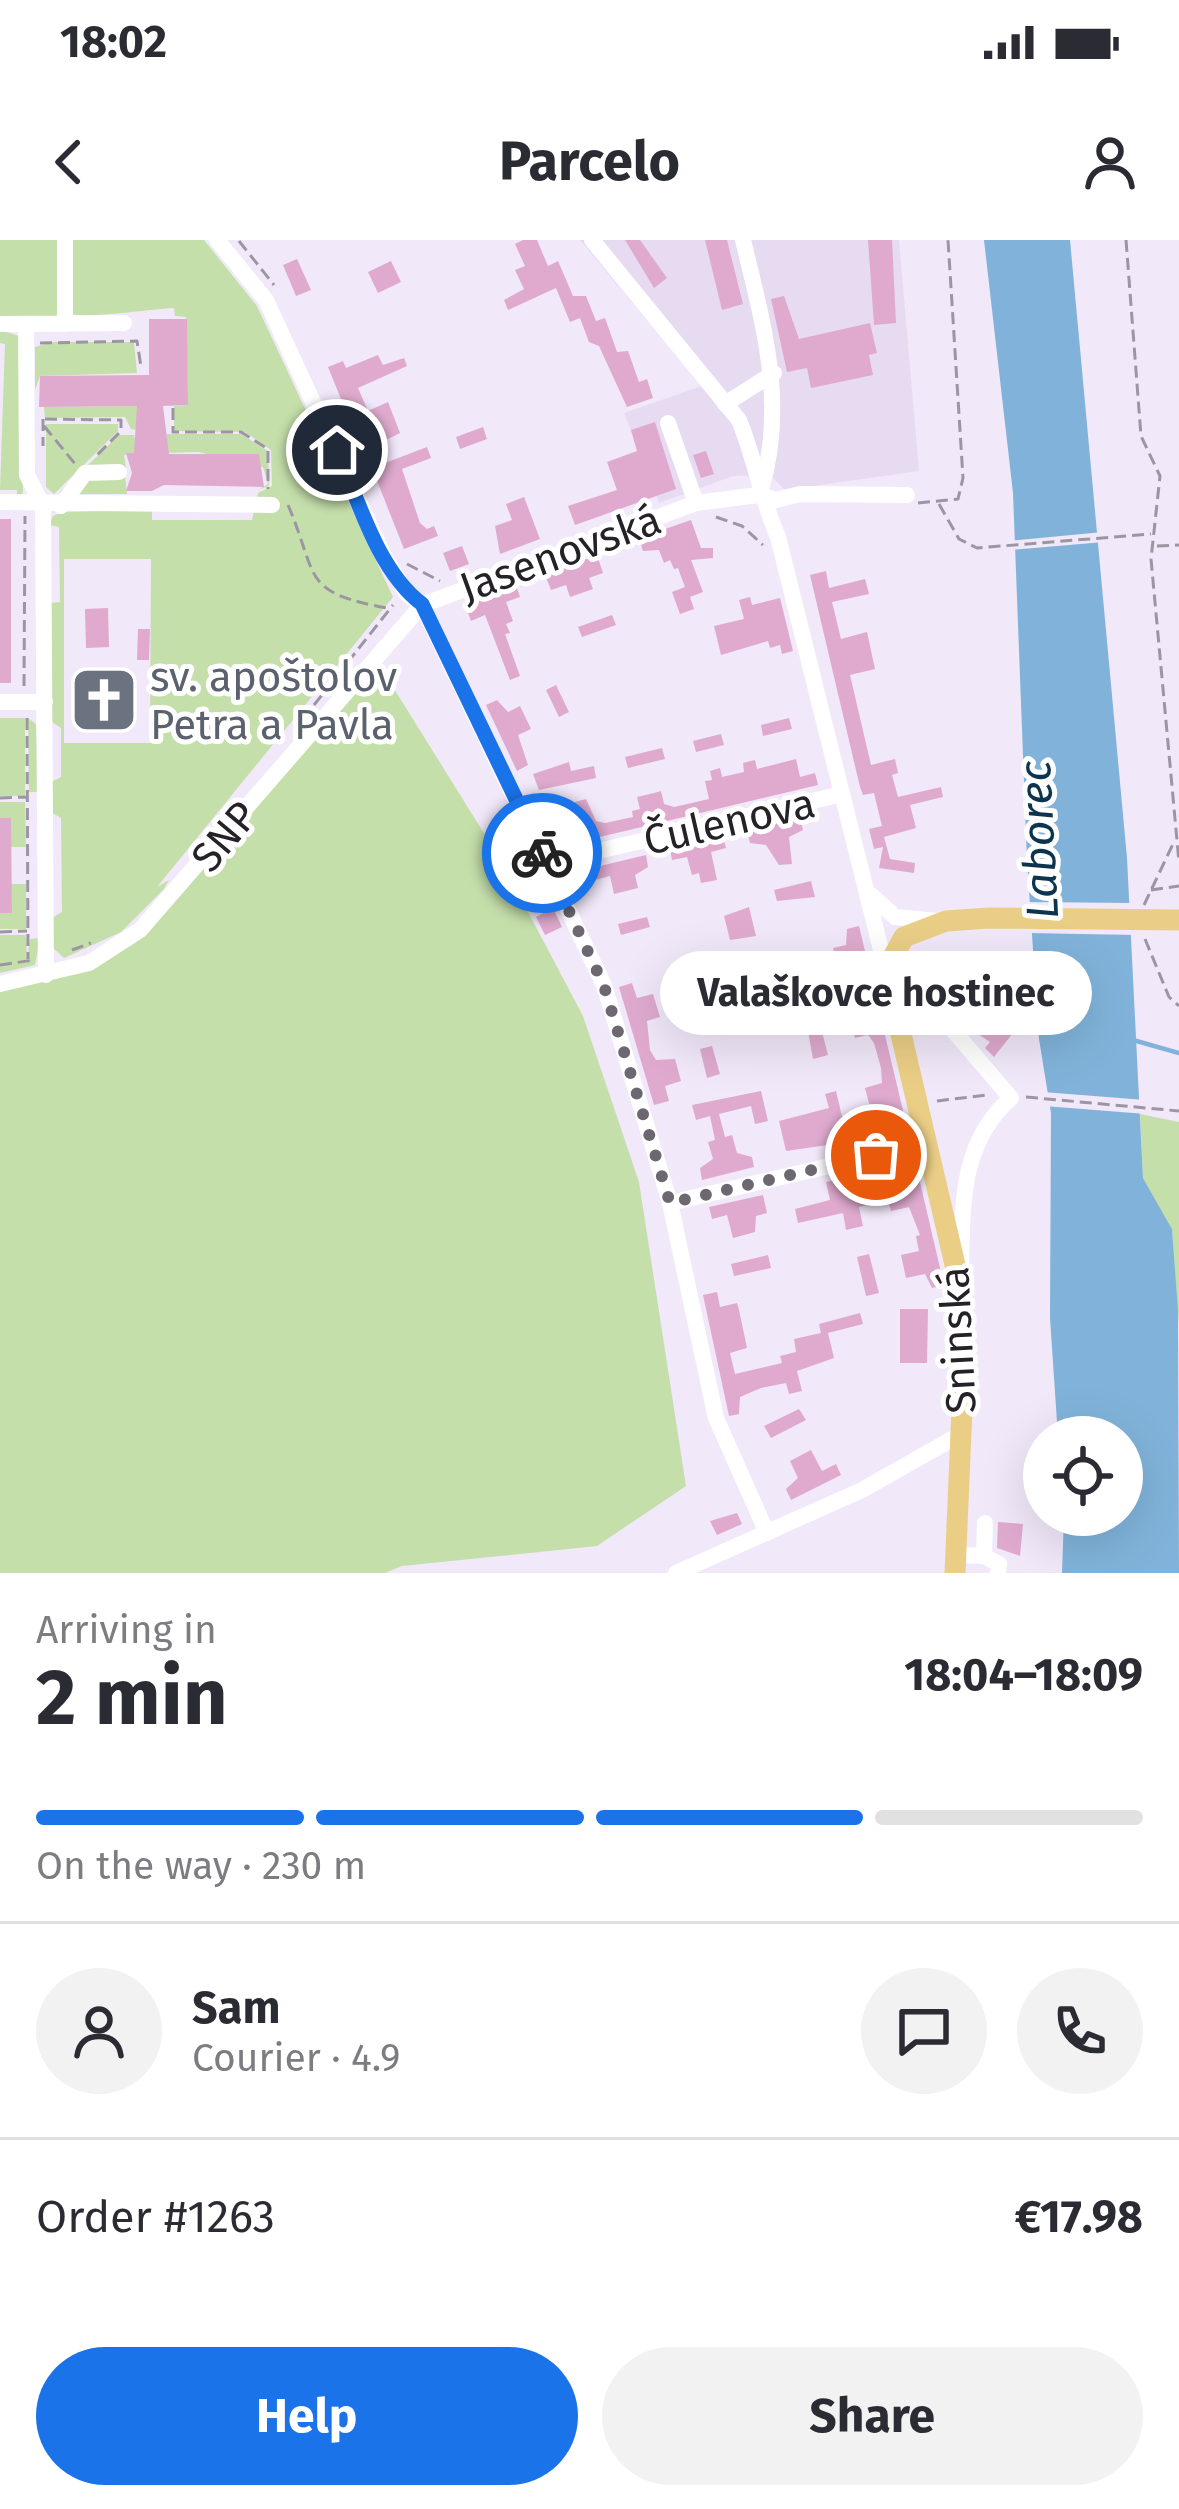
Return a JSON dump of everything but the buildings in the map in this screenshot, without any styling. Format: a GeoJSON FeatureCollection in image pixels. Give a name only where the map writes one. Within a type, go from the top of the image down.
{"type":"FeatureCollection","features":[{"type":"Feature","properties":{"kind":"main road"},"geometry":{"type":"LineString","coordinates":[[895,971],[904,937],[946,921],[1176,920]]}},
{"type":"Feature","properties":{"kind":"main road","name":"Sninská"},"geometry":{"type":"LineString","coordinates":[[895,971],[960,1286],[962,1433],[956,1564]]}},
{"type":"Feature","properties":{"kind":"street"},"geometry":{"type":"LineString","coordinates":[[65,240],[65,324]]}},
{"type":"Feature","properties":{"kind":"street","name":"Jasenovská"},"geometry":{"type":"LineString","coordinates":[[217,240],[266,300],[384,556],[407,594],[422,604],[699,509],[759,495],[907,496]]}},
{"type":"Feature","properties":{"kind":"street"},"geometry":{"type":"LineString","coordinates":[[592,240],[725,404],[753,455],[759,495],[778,537],[866,889],[895,971]]}},
{"type":"Feature","properties":{"kind":"street"},"geometry":{"type":"LineString","coordinates":[[743,240],[773,374],[772,452],[759,495]]}},
{"type":"Feature","properties":{"kind":"street"},"geometry":{"type":"LineString","coordinates":[[0,325],[124,323]]}},
{"type":"Feature","properties":{"kind":"street"},"geometry":{"type":"LineString","coordinates":[[26,324],[27,475],[43,504],[47,966]]}},
{"type":"Feature","properties":{"kind":"street"},"geometry":{"type":"LineString","coordinates":[[725,404],[773,374]]}},
{"type":"Feature","properties":{"kind":"street"},"geometry":{"type":"LineString","coordinates":[[668,423],[699,509]]}},
{"type":"Feature","properties":{"kind":"street"},"geometry":{"type":"LineString","coordinates":[[43,504],[85,473],[119,472]]}},
{"type":"Feature","properties":{"kind":"street"},"geometry":{"type":"LineString","coordinates":[[0,502],[276,500]]}},
{"type":"Feature","properties":{"kind":"street"},"geometry":{"type":"LineString","coordinates":[[422,604],[604,986],[670,1203],[716,1418],[767,1534]]}},
{"type":"Feature","properties":{"kind":"street","name":"SNP"},"geometry":{"type":"LineString","coordinates":[[0,984],[47,966],[89,963],[140,930],[422,604]]}},
{"type":"Feature","properties":{"kind":"street"},"geometry":{"type":"LineString","coordinates":[[0,702],[45,702]]}},
{"type":"Feature","properties":{"kind":"street","name":"Čulenova"},"geometry":{"type":"LineString","coordinates":[[547,863],[842,794]]}},
{"type":"Feature","properties":{"kind":"street"},"geometry":{"type":"LineString","coordinates":[[866,889],[895,917],[946,921]]}},
{"type":"Feature","properties":{"kind":"street"},"geometry":{"type":"LineString","coordinates":[[928,1001],[1018,1097],[989,1117],[973,1147],[963,1193],[960,1286]]}},
{"type":"Feature","properties":{"kind":"street"},"geometry":{"type":"LineString","coordinates":[[670,1203],[928,1143]]}},
{"type":"Feature","properties":{"kind":"street"},"geometry":{"type":"LineString","coordinates":[[676,1573],[767,1534],[962,1433]]}},
{"type":"Feature","properties":{"kind":"street"},"geometry":{"type":"LineString","coordinates":[[984,1556],[985,1522]]}},
{"type":"Feature","properties":{"kind":"street"},"geometry":{"type":"LineString","coordinates":[[956,1564],[984,1556],[999,1564],[998,1573]]}},
{"type":"Feature","properties":{"kind":"path"},"geometry":{"type":"LineString","coordinates":[[948,240],[964,478],[958,499],[939,504],[958,539],[976,548],[1152,535]]}},
{"type":"Feature","properties":{"kind":"path"},"geometry":{"type":"LineString","coordinates":[[1126,240],[1141,436],[1160,476],[1152,535],[1173,843],[1179,862]]}},
{"type":"Feature","properties":{"kind":"path"},"geometry":{"type":"LineString","coordinates":[[34,344],[137,340],[141,368]]}},
{"type":"Feature","properties":{"kind":"path"},"geometry":{"type":"LineString","coordinates":[[172,409],[173,432],[241,432],[268,449],[276,500],[304,560],[327,592],[340,599],[393,606],[312,707]]}},
{"type":"Feature","properties":{"kind":"path"},"geometry":{"type":"LineString","coordinates":[[34,412],[43,419],[121,420],[121,431],[94,457]]}},
{"type":"Feature","properties":{"kind":"path"},"geometry":{"type":"LineString","coordinates":[[43,419],[43,446]]}},
{"type":"Feature","properties":{"kind":"path"},"geometry":{"type":"LineString","coordinates":[[257,492],[276,500]]}},
{"type":"Feature","properties":{"kind":"path"},"geometry":{"type":"LineString","coordinates":[[24,694],[43,504]]}},
{"type":"Feature","properties":{"kind":"path"},"geometry":{"type":"LineString","coordinates":[[699,509],[742,526],[773,555]]}},
{"type":"Feature","properties":{"kind":"path"},"geometry":{"type":"LineString","coordinates":[[1154,545],[1179,545]]}},
{"type":"Feature","properties":{"kind":"path"},"geometry":{"type":"LineString","coordinates":[[420,585],[424,578],[442,582]]}},
{"type":"Feature","properties":{"kind":"path"},"geometry":{"type":"LineString","coordinates":[[27,718],[28,961]]}},
{"type":"Feature","properties":{"kind":"path"},"geometry":{"type":"LineString","coordinates":[[0,798],[28,797]]}},
{"type":"Feature","properties":{"kind":"path"},"geometry":{"type":"LineString","coordinates":[[1149,891],[1179,886]]}},
{"type":"Feature","properties":{"kind":"path"},"geometry":{"type":"LineString","coordinates":[[0,932],[27,931]]}},
{"type":"Feature","properties":{"kind":"path"},"geometry":{"type":"LineString","coordinates":[[0,965],[28,961],[47,966],[105,936]]}},
{"type":"Feature","properties":{"kind":"path"},"geometry":{"type":"LineString","coordinates":[[895,971],[928,1001]]}},
{"type":"Feature","properties":{"kind":"path"},"geometry":{"type":"LineString","coordinates":[[1169,998],[1179,1006]]}},
{"type":"Feature","properties":{"kind":"path"},"geometry":{"type":"LineString","coordinates":[[929,1102],[1018,1097],[1179,1111]]}},
{"type":"Feature","properties":{"kind":"shaded area"},"geometry":{"type":"Polygon","coordinates":[[[580,240],[899,240],[919,471],[785,490],[770,475],[733,476],[659,503],[624,413],[702,386],[580,240]]]}},
{"type":"Feature","properties":{"kind":"green space"},"geometry":{"type":"Polygon","coordinates":[[[0,240],[62,240],[62,309],[55,319],[0,320],[0,240]]]}},
{"type":"Feature","properties":{"kind":"green space"},"geometry":{"type":"Polygon","coordinates":[[[69,240],[204,240],[257,306],[393,597],[157,887],[169,880],[164,889],[121,932],[64,958],[52,947],[52,918],[62,912],[61,818],[52,813],[51,782],[61,777],[61,728],[52,722],[51,603],[60,602],[59,527],[49,525],[62,512],[152,510],[152,520],[252,520],[258,493],[272,486],[271,450],[245,432],[174,431],[174,406],[188,405],[186,317],[175,316],[174,308],[71,314],[69,240]],[[64,559],[64,743],[150,743],[151,559],[64,559]]]}},
{"type":"Feature","properties":{"kind":"green space"},"geometry":{"type":"Polygon","coordinates":[[[0,330],[19,336],[23,492],[17,500],[17,490],[0,490],[5,344],[0,343],[0,330]]]}},
{"type":"Feature","properties":{"kind":"green space"},"geometry":{"type":"Polygon","coordinates":[[[53,342],[134,342],[137,373],[40,376],[35,390],[35,347],[53,342]]]}},
{"type":"Feature","properties":{"kind":"green space"},"geometry":{"type":"Polygon","coordinates":[[[137,406],[138,430],[131,429],[125,417],[45,418],[44,407],[137,406]]]}},
{"type":"Feature","properties":{"kind":"green space"},"geometry":{"type":"Polygon","coordinates":[[[46,424],[118,424],[118,431],[54,494],[46,487],[46,424]]]}},
{"type":"Feature","properties":{"kind":"green space"},"geometry":{"type":"Polygon","coordinates":[[[167,434],[241,434],[268,451],[269,486],[258,490],[268,484],[263,467],[199,452],[164,453],[167,434]]]}},
{"type":"Feature","properties":{"kind":"green space"},"geometry":{"type":"Polygon","coordinates":[[[119,435],[134,435],[137,453],[124,455],[126,468],[91,468],[58,494],[119,435]]]}},
{"type":"Feature","properties":{"kind":"green space"},"geometry":{"type":"Polygon","coordinates":[[[125,476],[127,494],[71,494],[85,477],[125,476]]]}},
{"type":"Feature","properties":{"kind":"green space"},"geometry":{"type":"Polygon","coordinates":[[[373,655],[500,859],[583,1016],[639,1182],[686,1486],[597,1546],[402,1566],[385,1573],[0,1573],[0,984],[109,953],[373,655]]]}},
{"type":"Feature","properties":{"kind":"green space"},"geometry":{"type":"Polygon","coordinates":[[[0,718],[25,718],[25,796],[0,796],[0,718]]]}},
{"type":"Feature","properties":{"kind":"green space"},"geometry":{"type":"Polygon","coordinates":[[[28,718],[36,724],[39,792],[29,792],[28,718]]]}},
{"type":"Feature","properties":{"kind":"green space"},"geometry":{"type":"Polygon","coordinates":[[[0,802],[25,802],[26,847],[11,847],[11,819],[0,818],[0,802]]]}},
{"type":"Feature","properties":{"kind":"green space"},"geometry":{"type":"Polygon","coordinates":[[[11,884],[26,884],[26,929],[0,929],[0,913],[12,913],[11,884]]]}},
{"type":"Feature","properties":{"kind":"green space"},"geometry":{"type":"Polygon","coordinates":[[[0,935],[26,935],[27,960],[30,939],[40,938],[35,965],[0,973],[0,935]]]}},
{"type":"Feature","properties":{"kind":"green space"},"geometry":{"type":"Polygon","coordinates":[[[1140,1114],[1179,1122],[1179,1325],[1172,1229],[1143,1178],[1140,1114]]]}},
{"type":"Feature","properties":{"kind":"water","name":"Laborec"},"geometry":{"type":"Polygon","coordinates":[[[984,240],[1070,240],[1127,858],[1143,1178],[1172,1229],[1178,1309],[1179,1573],[1062,1573],[1063,1536],[1143,1536],[1143,1416],[1057,1416],[1050,1318],[1051,1113],[1039,1039],[1027,860],[1013,493],[984,240]]]}},
{"type":"Feature","properties":{"kind":"pier"},"geometry":{"type":"Polygon","coordinates":[[[1103,532],[1104,542],[1009,550],[1008,541],[1103,532]]]}},
{"type":"Feature","properties":{"kind":"pier"},"geometry":{"type":"Polygon","coordinates":[[[1024,902],[1135,903],[1137,935],[1026,933],[1024,902]]]}},
{"type":"Feature","properties":{"kind":"pier"},"geometry":{"type":"Polygon","coordinates":[[[1043,1092],[1145,1100],[1146,1114],[1044,1106],[1043,1092]]]}},
{"type":"Feature","properties":{"kind":"waterway"},"geometry":{"type":"LineString","coordinates":[[1133,1040],[1179,1053]]}},
{"type":"Feature","properties":{"kind":"way so far"},"geometry":{"type":"LineString","coordinates":[[542,853],[604,986],[670,1203],[876,1155]]}},
{"type":"Feature","properties":{"kind":"place","name":"sv. apoštolov Petra a Pavla"},"geometry":{"type":"Point","coordinates":[104,700]}},
{"type":"Feature","properties":{"kind":"place","name":"Valaškovce hostinec"},"geometry":{"type":"Point","coordinates":[876,1155]}},
{"type":"Feature","properties":{"kind":"route"},"geometry":{"type":"LineString","coordinates":[[337,450],[384,556],[407,594],[422,604],[542,853]]}}]}
